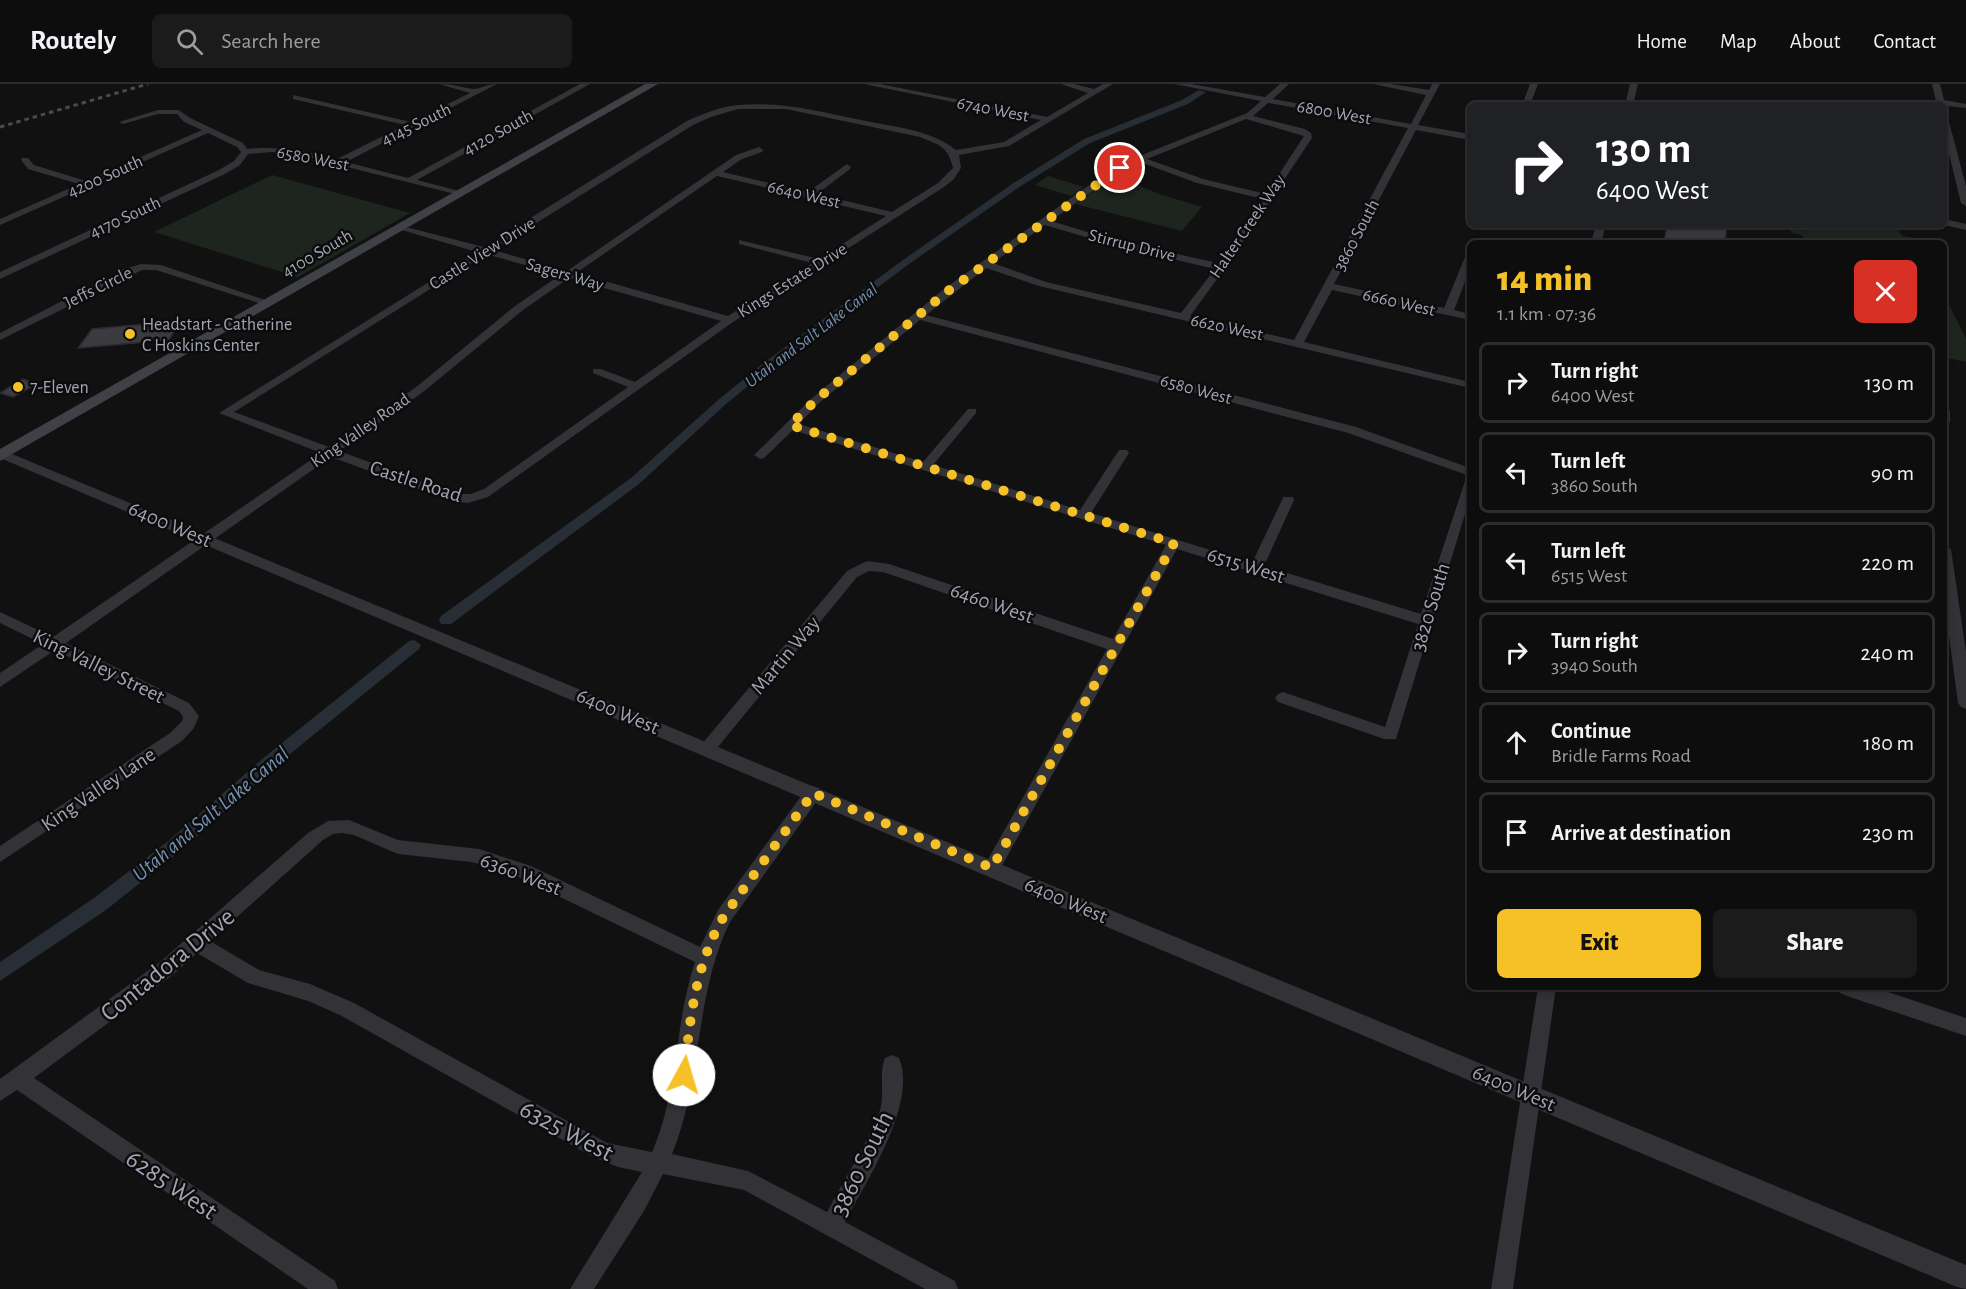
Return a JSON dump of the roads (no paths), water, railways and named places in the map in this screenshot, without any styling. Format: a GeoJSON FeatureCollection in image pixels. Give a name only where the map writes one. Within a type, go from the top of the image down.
{"type":"FeatureCollection","features":[{"type":"Feature","properties":{"kind":"main road","name":"4100 South"},"geometry":{"type":"LineString","coordinates":[[1,454],[653,84]]}},
{"type":"Feature","properties":{"kind":"street"},"geometry":{"type":"LineString","coordinates":[[443,84],[478,92]]}},
{"type":"Feature","properties":{"kind":"street","name":"4145 South"},"geometry":{"type":"LineString","coordinates":[[339,162],[493,84]]}},
{"type":"Feature","properties":{"kind":"street","name":"4120 South"},"geometry":{"type":"LineString","coordinates":[[409,181],[586,84]]}},
{"type":"Feature","properties":{"kind":"street","name":"6740 West"},"geometry":{"type":"LineString","coordinates":[[868,84],[1047,119]]}},
{"type":"Feature","properties":{"kind":"street"},"geometry":{"type":"LineString","coordinates":[[1065,84],[1095,92]]}},
{"type":"Feature","properties":{"kind":"street"},"geometry":{"type":"LineString","coordinates":[[954,153],[1006,144],[1109,84]]}},
{"type":"Feature","properties":{"kind":"street","name":"6800 West"},"geometry":{"type":"LineString","coordinates":[[1178,84],[1467,136]]}},
{"type":"Feature","properties":{"kind":"street"},"geometry":{"type":"LineString","coordinates":[[760,455],[816,400],[948,291],[1115,171],[1139,159],[1246,117],[1285,84]]}},
{"type":"Feature","properties":{"kind":"street"},"geometry":{"type":"LineString","coordinates":[[1377,84],[1431,93]]}},
{"type":"Feature","properties":{"kind":"street","name":"3860 South"},"geometry":{"type":"LineString","coordinates":[[1298,344],[1437,84]]}},
{"type":"Feature","properties":{"kind":"street"},"geometry":{"type":"LineString","coordinates":[[1527,102],[1534,84]]}},
{"type":"Feature","properties":{"kind":"street"},"geometry":{"type":"LineString","coordinates":[[1630,102],[1634,84]]}},
{"type":"Feature","properties":{"kind":"street"},"geometry":{"type":"LineString","coordinates":[[1936,84],[1940,102]]}},
{"type":"Feature","properties":{"kind":"street"},"geometry":{"type":"LineString","coordinates":[[296,97],[413,125]]}},
{"type":"Feature","properties":{"kind":"street","name":"Castle View Drive"},"geometry":{"type":"LineString","coordinates":[[225,413],[696,120],[744,102],[793,108],[916,134],[939,141],[954,153]]}},
{"type":"Feature","properties":{"kind":"street"},"geometry":{"type":"LineString","coordinates":[[1947,104],[1966,106]]}},
{"type":"Feature","properties":{"kind":"street"},"geometry":{"type":"LineString","coordinates":[[123,122],[158,112],[177,111],[182,113],[187,120],[237,143],[245,153]]}},
{"type":"Feature","properties":{"kind":"street","name":"Halter Creek Way"},"geometry":{"type":"LineString","coordinates":[[1183,318],[1221,267],[1308,138],[1306,134],[1246,117]]}},
{"type":"Feature","properties":{"kind":"street"},"geometry":{"type":"LineString","coordinates":[[1947,125],[1964,183],[1966,202]]}},
{"type":"Feature","properties":{"kind":"street","name":"4200 South"},"geometry":{"type":"LineString","coordinates":[[0,222],[209,130]]}},
{"type":"Feature","properties":{"kind":"street","name":"6580 West"},"geometry":{"type":"LineString","coordinates":[[245,153],[284,149],[460,194]]}},
{"type":"Feature","properties":{"kind":"street","name":"King Valley Road"},"geometry":{"type":"LineString","coordinates":[[0,681],[433,380],[511,314],[567,274],[715,173],[740,157],[759,150]]}},
{"type":"Feature","properties":{"kind":"street","name":"4170 South"},"geometry":{"type":"LineString","coordinates":[[0,276],[228,169],[245,153]]}},
{"type":"Feature","properties":{"kind":"street","name":"Kings Estate Drive"},"geometry":{"type":"LineString","coordinates":[[471,499],[488,492],[729,320],[951,177],[957,168],[954,153]]}},
{"type":"Feature","properties":{"kind":"street"},"geometry":{"type":"LineString","coordinates":[[1139,159],[1200,181],[1267,197]]}},
{"type":"Feature","properties":{"kind":"street"},"geometry":{"type":"LineString","coordinates":[[25,160],[29,166],[88,184]]}},
{"type":"Feature","properties":{"kind":"street"},"geometry":{"type":"LineString","coordinates":[[810,195],[846,167]]}},
{"type":"Feature","properties":{"kind":"street","name":"6640 West"},"geometry":{"type":"LineString","coordinates":[[715,173],[894,215]]}},
{"type":"Feature","properties":{"kind":"street","name":"Stirrup Drive"},"geometry":{"type":"LineString","coordinates":[[1043,222],[1106,240],[1221,267]]}},
{"type":"Feature","properties":{"kind":"street"},"geometry":{"type":"LineString","coordinates":[[1947,223],[1966,227]]}},
{"type":"Feature","properties":{"kind":"street","name":"Sagers Way"},"geometry":{"type":"LineString","coordinates":[[401,228],[729,320]]}},
{"type":"Feature","properties":{"kind":"street"},"geometry":{"type":"LineString","coordinates":[[742,242],[820,262]]}},
{"type":"Feature","properties":{"kind":"street","name":"6620 West"},"geometry":{"type":"LineString","coordinates":[[985,264],[1043,284],[1467,384]]}},
{"type":"Feature","properties":{"kind":"street"},"geometry":{"type":"LineString","coordinates":[[1448,312],[1467,264]]}},
{"type":"Feature","properties":{"kind":"street","name":"Jeffs Circle"},"geometry":{"type":"LineString","coordinates":[[0,337],[128,271],[145,266],[157,267],[269,303]]}},
{"type":"Feature","properties":{"kind":"street","name":"6660 West"},"geometry":{"type":"LineString","coordinates":[[1329,286],[1467,316]]}},
{"type":"Feature","properties":{"kind":"street","name":"6580 West"},"geometry":{"type":"LineString","coordinates":[[918,316],[1352,430],[1467,471]]}},
{"type":"Feature","properties":{"kind":"street"},"geometry":{"type":"LineString","coordinates":[[597,371],[636,386]]}},
{"type":"Feature","properties":{"kind":"street"},"geometry":{"type":"LineString","coordinates":[[925,467],[972,411]]}},
{"type":"Feature","properties":{"kind":"street","name":"Castle Road"},"geometry":{"type":"LineString","coordinates":[[225,413],[455,498],[471,499]]}},
{"type":"Feature","properties":{"kind":"street","name":"6515 West"},"geometry":{"type":"LineString","coordinates":[[790,425],[1426,621]]}},
{"type":"Feature","properties":{"kind":"street"},"geometry":{"type":"LineString","coordinates":[[1083,515],[1123,453]]}},
{"type":"Feature","properties":{"kind":"street","name":"6400 West"},"geometry":{"type":"LineString","coordinates":[[1,454],[1966,1278]]}},
{"type":"Feature","properties":{"kind":"street","name":"3820 South"},"geometry":{"type":"LineString","coordinates":[[1283,698],[1390,735],[1467,488]]}},
{"type":"Feature","properties":{"kind":"street"},"geometry":{"type":"LineString","coordinates":[[1256,568],[1288,500]]}},
{"type":"Feature","properties":{"kind":"street"},"geometry":{"type":"LineString","coordinates":[[992,868],[1174,543]]}},
{"type":"Feature","properties":{"kind":"street","name":"6460 West"},"geometry":{"type":"LineString","coordinates":[[867,566],[884,567],[1116,646]]}},
{"type":"Feature","properties":{"kind":"street","name":"Martin Way"},"geometry":{"type":"LineString","coordinates":[[707,749],[852,574],[867,566]]}},
{"type":"Feature","properties":{"kind":"street"},"geometry":{"type":"LineString","coordinates":[[1947,581],[1966,703]]}},
{"type":"Feature","properties":{"kind":"street","name":"King Valley Street"},"geometry":{"type":"LineString","coordinates":[[0,617],[184,707],[190,712],[191,719]]}},
{"type":"Feature","properties":{"kind":"street","name":"King Valley Lane"},"geometry":{"type":"LineString","coordinates":[[0,855],[176,737],[191,719]]}},
{"type":"Feature","properties":{"kind":"street"},"geometry":{"type":"LineString","coordinates":[[581,1289],[632,1210],[673,1127],[682,1093],[693,1001],[705,958],[724,916],[813,793]]}},
{"type":"Feature","properties":{"kind":"street","name":"6360 West"},"geometry":{"type":"LineString","coordinates":[[327,827],[349,826],[387,843],[405,848],[497,860],[525,871],[705,958]]}},
{"type":"Feature","properties":{"kind":"street","name":"Contadora Drive"},"geometry":{"type":"LineString","coordinates":[[0,1091],[144,987],[327,827]]}},
{"type":"Feature","properties":{"kind":"street","name":"6325 West"},"geometry":{"type":"LineString","coordinates":[[197,943],[255,977],[317,995],[347,1009],[600,1150],[634,1162],[657,1163],[723,1173],[748,1181],[947,1289]]}},
{"type":"Feature","properties":{"kind":"street"},"geometry":{"type":"LineString","coordinates":[[1502,1289],[1547,990]]}},
{"type":"Feature","properties":{"kind":"street"},"geometry":{"type":"LineString","coordinates":[[1856,990],[1966,1027]]}},
{"type":"Feature","properties":{"kind":"street","name":"3860 South"},"geometry":{"type":"LineString","coordinates":[[831,1226],[889,1113],[893,1093],[892,1065]]}},
{"type":"Feature","properties":{"kind":"street","name":"6285 West"},"geometry":{"type":"LineString","coordinates":[[18,1079],[327,1289]]}},
{"type":"Feature","properties":{"kind":"waterway","name":"Utah and Salt Lake Canal"},"geometry":{"type":"LineString","coordinates":[[446,620],[635,481],[722,402],[765,367],[906,262],[1018,184],[1087,141],[1185,102],[1202,92]]}},
{"type":"Feature","properties":{"kind":"waterway","name":"Utah and Salt Lake Canal"},"geometry":{"type":"LineString","coordinates":[[0,972],[100,904],[173,847],[273,759],[414,645]]}},
{"type":"Feature","properties":{"kind":"railway"},"geometry":{"type":"LineString","coordinates":[[0,127],[148,84]]}},
{"type":"Feature","properties":{"kind":"place","name":"Headstart - Catherine C Hoskins Center"},"geometry":{"type":"Point","coordinates":[130,334]}},
{"type":"Feature","properties":{"kind":"place","name":"7-Eleven"},"geometry":{"type":"Point","coordinates":[18,387]}}]}
